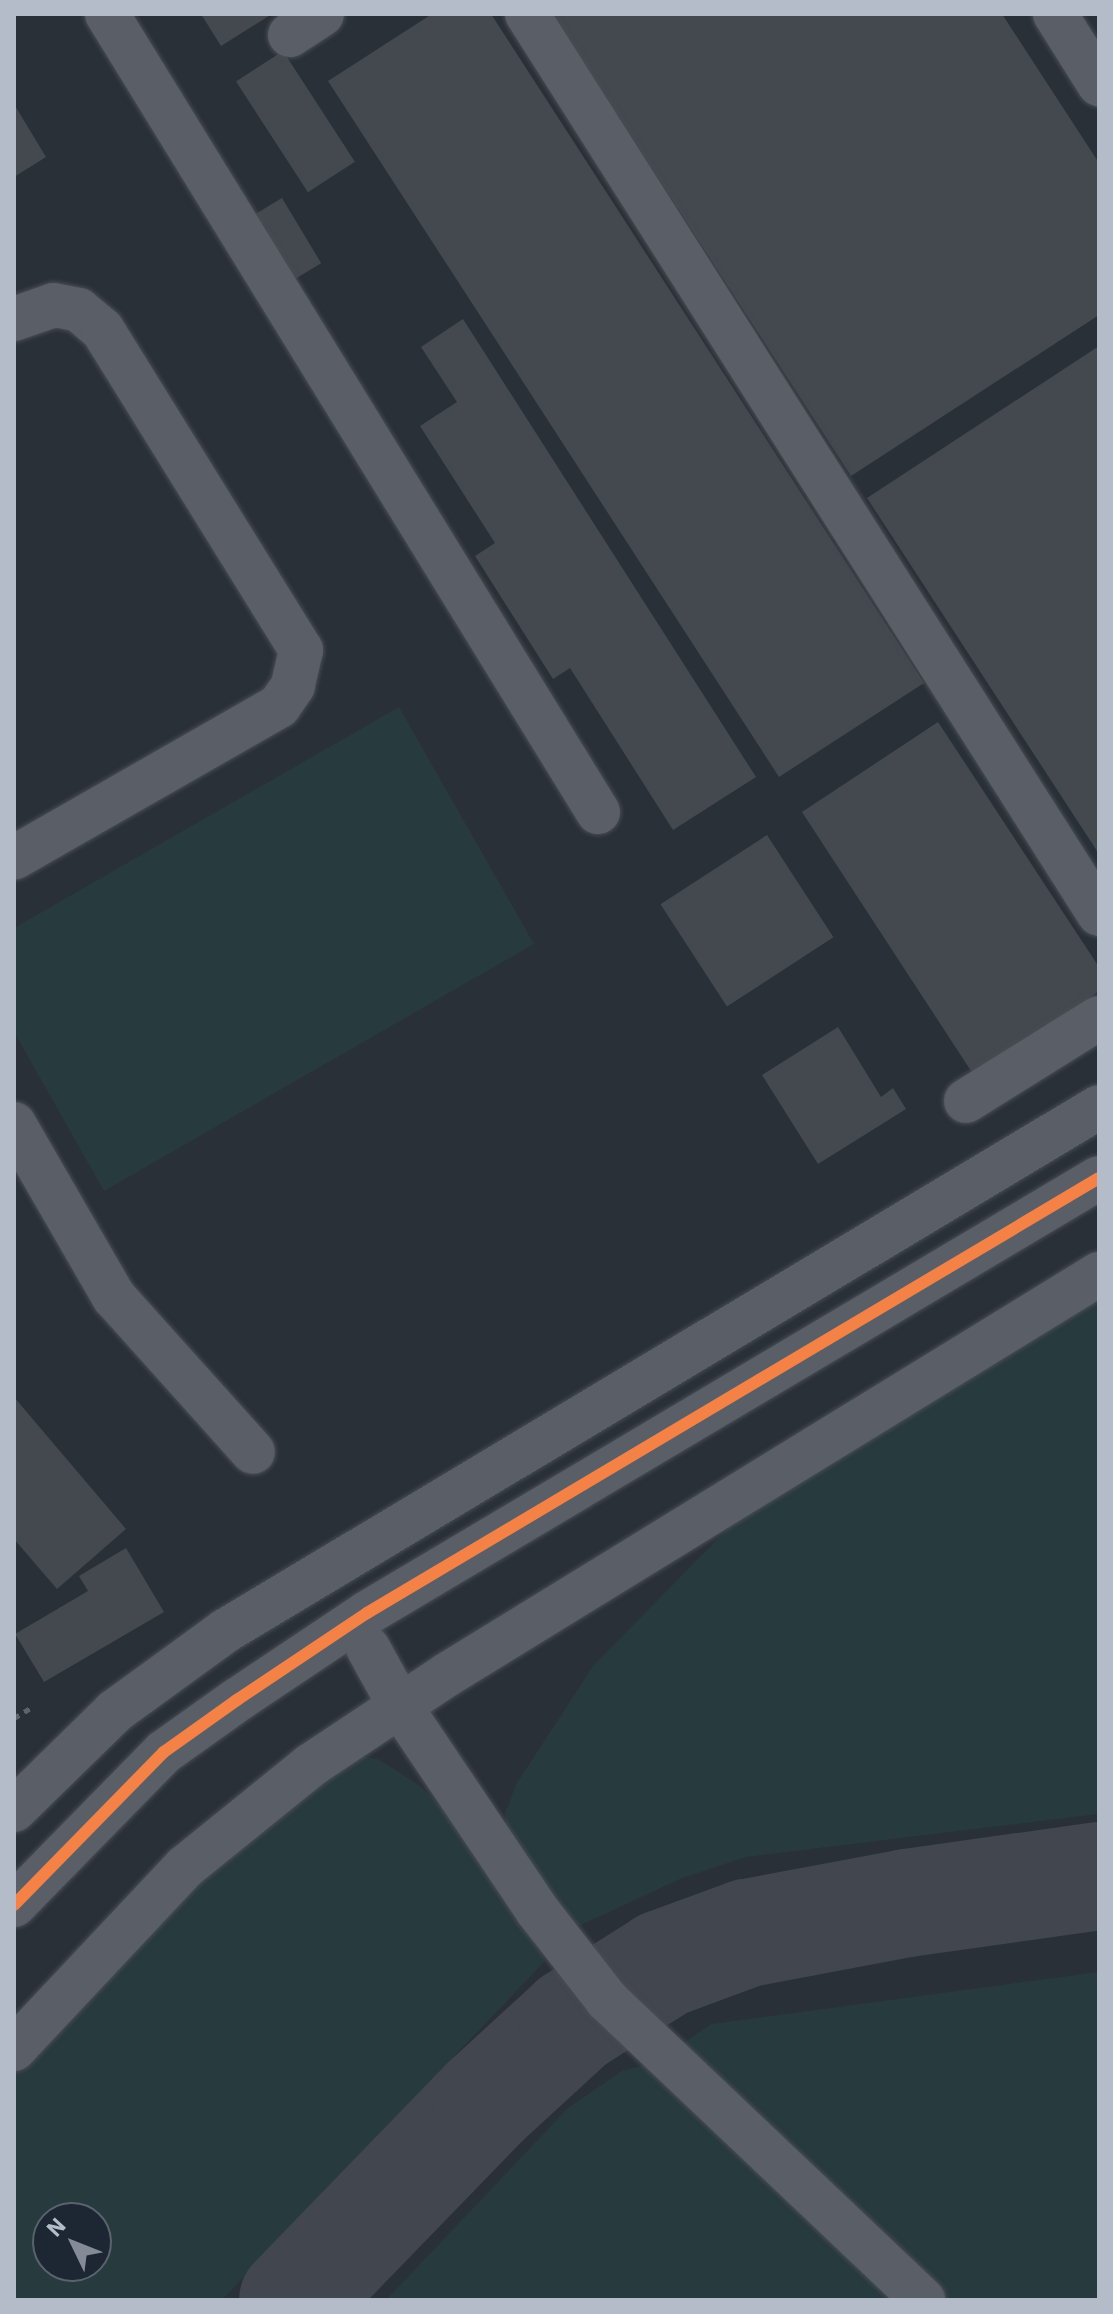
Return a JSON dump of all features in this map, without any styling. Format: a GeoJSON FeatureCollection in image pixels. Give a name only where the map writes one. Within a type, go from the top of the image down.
{"type":"FeatureCollection","features":[{"type":"Feature","properties":{"kind":"street"},"geometry":{"type":"LineString","coordinates":[[107,14],[598,812]]}},
{"type":"Feature","properties":{"kind":"street"},"geometry":{"type":"LineString","coordinates":[[527,14],[1099,914]]}},
{"type":"Feature","properties":{"kind":"street"},"geometry":{"type":"LineString","coordinates":[[1055,14],[1099,84]]}},
{"type":"Feature","properties":{"kind":"street"},"geometry":{"type":"LineString","coordinates":[[14,319],[54,305],[79,310],[102,329],[301,650],[293,686],[279,706],[14,858]]}},
{"type":"Feature","properties":{"kind":"street"},"geometry":{"type":"LineString","coordinates":[[966,1101],[1099,1018]]}},
{"type":"Feature","properties":{"kind":"street"},"geometry":{"type":"LineString","coordinates":[[14,1810],[115,1711],[225,1631],[1099,1107]]}},
{"type":"Feature","properties":{"kind":"street"},"geometry":{"type":"LineString","coordinates":[[14,1124],[114,1297],[253,1452]]}},
{"type":"Feature","properties":{"kind":"street"},"geometry":{"type":"LineString","coordinates":[[14,1905],[164,1752],[237,1700],[367,1613],[1099,1178]]}},
{"type":"Feature","properties":{"kind":"street"},"geometry":{"type":"LineString","coordinates":[[14,2049],[185,1867],[254,1807],[400,1706],[1099,1274]]}},
{"type":"Feature","properties":{"kind":"street"},"geometry":{"type":"LineString","coordinates":[[368,1648],[400,1706],[537,1910],[607,2000],[923,2300]]}},
{"type":"Feature","properties":{"kind":"path"},"geometry":{"type":"LineString","coordinates":[[14,1718],[32,1707]]}},
{"type":"Feature","properties":{"kind":"green space"},"geometry":{"type":"Polygon","coordinates":[[[399,707],[534,944],[104,1191],[14,1032],[14,928],[399,707]]]}},
{"type":"Feature","properties":{"kind":"green space"},"geometry":{"type":"Polygon","coordinates":[[[1099,1282],[1099,1814],[746,1857],[682,1878],[570,1930],[508,1834],[505,1813],[517,1783],[593,1666],[750,1506],[1099,1282]]]}},
{"type":"Feature","properties":{"kind":"green space"},"geometry":{"type":"Polygon","coordinates":[[[357,1756],[378,1759],[419,1785],[448,1814],[482,1854],[545,1961],[222,2300],[14,2300],[14,2062],[182,1885],[357,1756]]]}},
{"type":"Feature","properties":{"kind":"green space"},"geometry":{"type":"Polygon","coordinates":[[[1099,1972],[1099,2300],[939,2300],[687,2056],[685,2042],[711,2024],[1099,1972]]]}},
{"type":"Feature","properties":{"kind":"green space"},"geometry":{"type":"Polygon","coordinates":[[[645,2065],[906,2300],[386,2300],[568,2108],[622,2071],[645,2065]]]}},
{"type":"Feature","properties":{"kind":"building"},"geometry":{"type":"Polygon","coordinates":[[[201,14],[272,14],[221,46],[201,14]]]}},
{"type":"Feature","properties":{"kind":"building"},"geometry":{"type":"Polygon","coordinates":[[[432,14],[491,14],[924,683],[779,777],[328,81],[432,14]]]}},
{"type":"Feature","properties":{"kind":"building"},"geometry":{"type":"Polygon","coordinates":[[[552,14],[1002,14],[1099,163],[1099,315],[851,476],[552,14]]]}},
{"type":"Feature","properties":{"kind":"building"},"geometry":{"type":"Polygon","coordinates":[[[283,51],[355,162],[308,192],[236,81],[283,51]]]}},
{"type":"Feature","properties":{"kind":"building"},"geometry":{"type":"Polygon","coordinates":[[[14,104],[46,157],[14,177],[14,104]]]}},
{"type":"Feature","properties":{"kind":"building"},"geometry":{"type":"Polygon","coordinates":[[[282,198],[321,263],[294,280],[255,214],[282,198]]]}},
{"type":"Feature","properties":{"kind":"building"},"geometry":{"type":"Polygon","coordinates":[[[463,319],[756,777],[673,830],[570,668],[553,679],[475,556],[495,543],[420,426],[457,402],[421,347],[463,319]]]}},
{"type":"Feature","properties":{"kind":"building"},"geometry":{"type":"Polygon","coordinates":[[[1099,346],[1099,854],[867,498],[1099,346]]]}},
{"type":"Feature","properties":{"kind":"building"},"geometry":{"type":"Polygon","coordinates":[[[938,722],[1099,967],[1099,991],[973,1074],[802,812],[938,722]]]}},
{"type":"Feature","properties":{"kind":"building"},"geometry":{"type":"Polygon","coordinates":[[[767,835],[833,937],[727,1006],[660,904],[767,835]]]}},
{"type":"Feature","properties":{"kind":"building"},"geometry":{"type":"Polygon","coordinates":[[[838,1027],[881,1097],[893,1088],[906,1109],[818,1164],[762,1075],[838,1027]]]}},
{"type":"Feature","properties":{"kind":"building"},"geometry":{"type":"Polygon","coordinates":[[[14,1397],[126,1529],[57,1589],[14,1539],[14,1397]]]}},
{"type":"Feature","properties":{"kind":"building"},"geometry":{"type":"Polygon","coordinates":[[[126,1548],[164,1612],[44,1682],[15,1634],[88,1591],[79,1576],[126,1548]]]}},
{"type":"Feature","properties":{"kind":"taxiway"},"geometry":{"type":"LineString","coordinates":[[293,2300],[486,2101],[573,2021],[663,1964],[747,1933],[907,1903],[1099,1876]]}},
{"type":"Feature","properties":{"kind":"cycle path"},"geometry":{"type":"LineString","coordinates":[[14,1905],[164,1752],[237,1700],[367,1613],[1099,1178]]}}]}
